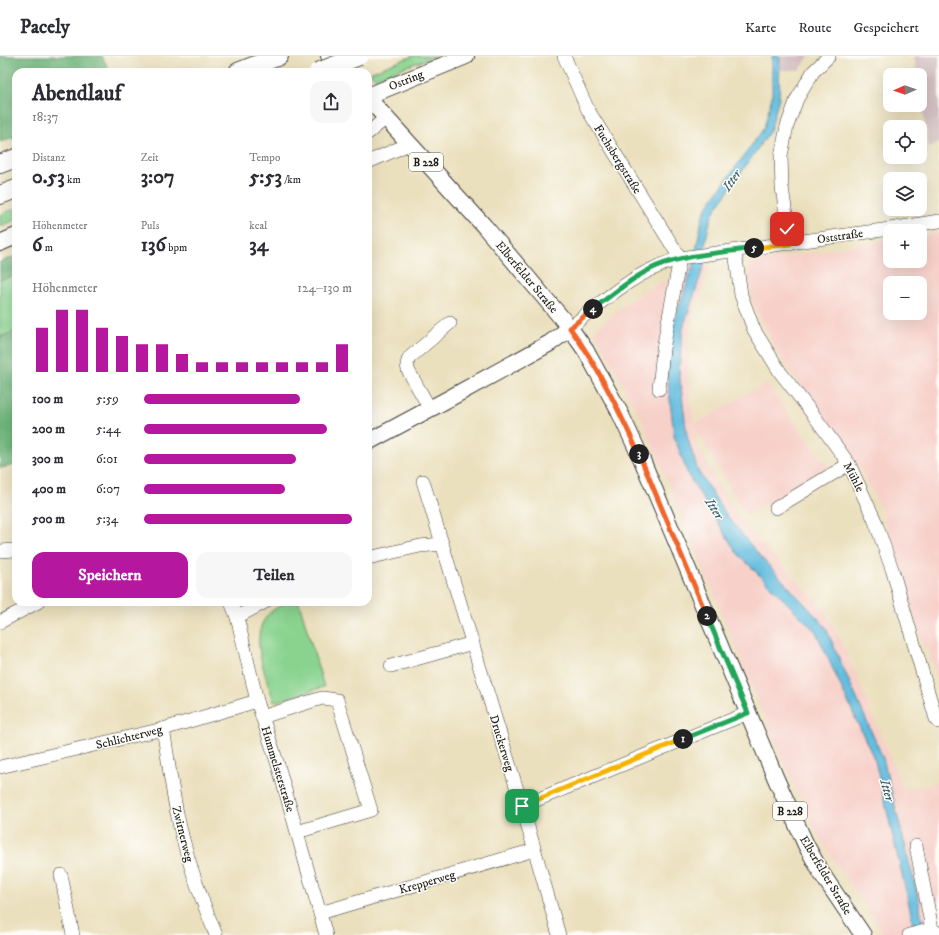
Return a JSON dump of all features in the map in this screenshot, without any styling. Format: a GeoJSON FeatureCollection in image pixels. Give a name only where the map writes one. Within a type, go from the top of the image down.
{"type":"FeatureCollection","features":[{"type":"Feature","properties":{"kind":"highway"},"geometry":{"type":"LineString","coordinates":[[248,68],[279,56]]}},
{"type":"Feature","properties":{"kind":"highway"},"geometry":{"type":"LineString","coordinates":[[328,68],[359,56]]}},
{"type":"Feature","properties":{"kind":"highway"},"geometry":{"type":"LineString","coordinates":[[0,164],[12,160]]}},
{"type":"Feature","properties":{"kind":"highway"},"geometry":{"type":"LineString","coordinates":[[0,195],[12,190]]}},
{"type":"Feature","properties":{"kind":"main road"},"geometry":{"type":"LineString","coordinates":[[329,56],[340,68]]}},
{"type":"Feature","properties":{"kind":"main road","name":"Ostring"},"geometry":{"type":"LineString","coordinates":[[372,95],[466,56]]}},
{"type":"Feature","properties":{"kind":"main road","name":"Elberfelder Straße"},"geometry":{"type":"LineString","coordinates":[[372,102],[485,227],[570,328],[586,351],[619,411],[642,460],[776,779],[806,845],[822,874],[863,935]]}},
{"type":"Feature","properties":{"kind":"main road"},"geometry":{"type":"LineString","coordinates":[[0,243],[12,238]]}},
{"type":"Feature","properties":{"kind":"main road"},"geometry":{"type":"LineString","coordinates":[[0,247],[12,246]]}},
{"type":"Feature","properties":{"kind":"main road"},"geometry":{"type":"LineString","coordinates":[[372,440],[550,343],[570,328]]}},
{"type":"Feature","properties":{"kind":"street","name":"Fuchsbergstraße"},"geometry":{"type":"LineString","coordinates":[[564,56],[588,110],[686,257]]}},
{"type":"Feature","properties":{"kind":"street"},"geometry":{"type":"LineString","coordinates":[[790,244],[782,187],[781,156],[785,134],[797,99],[813,72],[829,56]]}},
{"type":"Feature","properties":{"kind":"street"},"geometry":{"type":"LineString","coordinates":[[372,130],[386,118]]}},
{"type":"Feature","properties":{"kind":"street"},"geometry":{"type":"LineString","coordinates":[[372,160],[409,144]]}},
{"type":"Feature","properties":{"kind":"street","name":"Oststraße"},"geometry":{"type":"LineString","coordinates":[[570,328],[595,307],[641,274],[656,267],[686,257],[790,244],[939,221]]}},
{"type":"Feature","properties":{"kind":"street","name":"Mühle"},"geometry":{"type":"LineString","coordinates":[[735,251],[741,295],[754,330],[780,372],[849,464],[875,521],[892,569],[915,652],[936,719],[939,722]]}},
{"type":"Feature","properties":{"kind":"street"},"geometry":{"type":"LineString","coordinates":[[659,389],[663,349],[686,257]]}},
{"type":"Feature","properties":{"kind":"street"},"geometry":{"type":"LineString","coordinates":[[430,409],[408,370],[407,361],[450,323]]}},
{"type":"Feature","properties":{"kind":"street"},"geometry":{"type":"LineString","coordinates":[[776,508],[849,464]]}},
{"type":"Feature","properties":{"kind":"street","name":"Druckerweg"},"geometry":{"type":"LineString","coordinates":[[423,481],[522,806],[559,935]]}},
{"type":"Feature","properties":{"kind":"street"},"geometry":{"type":"LineString","coordinates":[[372,557],[420,546],[442,544]]}},
{"type":"Feature","properties":{"kind":"street"},"geometry":{"type":"LineString","coordinates":[[0,551],[12,550]]}},
{"type":"Feature","properties":{"kind":"street"},"geometry":{"type":"LineString","coordinates":[[0,622],[30,606]]}},
{"type":"Feature","properties":{"kind":"street","name":"Hummelsterstraße"},"geometry":{"type":"LineString","coordinates":[[233,606],[237,617],[257,701],[297,832],[326,935]]}},
{"type":"Feature","properties":{"kind":"street"},"geometry":{"type":"LineString","coordinates":[[237,617],[258,606]]}},
{"type":"Feature","properties":{"kind":"street"},"geometry":{"type":"LineString","coordinates":[[391,666],[473,643]]}},
{"type":"Feature","properties":{"kind":"street"},"geometry":{"type":"LineString","coordinates":[[262,716],[322,698],[337,700],[371,810],[297,832]]}},
{"type":"Feature","properties":{"kind":"street","name":"Schlichterweg"},"geometry":{"type":"LineString","coordinates":[[0,767],[163,729],[257,701]]}},
{"type":"Feature","properties":{"kind":"street"},"geometry":{"type":"LineString","coordinates":[[522,806],[748,713]]}},
{"type":"Feature","properties":{"kind":"street","name":"Zwirnerweg"},"geometry":{"type":"LineString","coordinates":[[163,729],[177,814],[198,889],[216,935]]}},
{"type":"Feature","properties":{"kind":"street"},"geometry":{"type":"LineString","coordinates":[[909,935],[935,932],[916,846]]}},
{"type":"Feature","properties":{"kind":"street","name":"Krepperweg"},"geometry":{"type":"LineString","coordinates":[[320,913],[534,850]]}},
{"type":"Feature","properties":{"kind":"street"},"geometry":{"type":"LineString","coordinates":[[61,875],[73,935]]}},
{"type":"Feature","properties":{"kind":"shaded area"},"geometry":{"type":"Polygon","coordinates":[[[780,56],[809,56],[800,70],[780,70],[780,56]]]}},
{"type":"Feature","properties":{"kind":"shaded area"},"geometry":{"type":"Polygon","coordinates":[[[914,56],[939,56],[939,142],[929,147],[927,120],[924,120],[923,112],[927,112],[927,68],[916,68],[914,56]]]}},
{"type":"Feature","properties":{"kind":"shaded area"},"geometry":{"type":"Polygon","coordinates":[[[939,233],[939,689],[928,648],[924,650],[882,511],[861,470],[778,355],[752,302],[749,266],[753,262],[883,241],[883,268],[927,268],[927,235],[939,233]]]}},
{"type":"Feature","properties":{"kind":"shaded area"},"geometry":{"type":"Polygon","coordinates":[[[710,265],[689,328],[689,385],[694,425],[766,383],[828,467],[746,515],[695,428],[696,442],[718,485],[743,524],[825,610],[846,651],[903,789],[930,785],[939,781],[939,935],[885,935],[818,836],[781,757],[642,420],[594,331],[632,299],[690,267],[710,265]]]}},
{"type":"Feature","properties":{"kind":"green space"},"geometry":{"type":"Polygon","coordinates":[[[0,56],[102,56],[108,68],[12,68],[12,138],[0,142],[0,56]]]}},
{"type":"Feature","properties":{"kind":"green space"},"geometry":{"type":"Polygon","coordinates":[[[413,56],[436,56],[375,78],[372,76],[372,72],[413,56]]]}},
{"type":"Feature","properties":{"kind":"green space"},"geometry":{"type":"Polygon","coordinates":[[[12,210],[12,222],[0,226],[0,215],[12,210]]]}},
{"type":"Feature","properties":{"kind":"green space"},"geometry":{"type":"Polygon","coordinates":[[[12,258],[12,276],[0,280],[0,262],[12,258]]]}},
{"type":"Feature","properties":{"kind":"green space"},"geometry":{"type":"Polygon","coordinates":[[[12,276],[12,332],[0,337],[0,280],[12,276]]]}},
{"type":"Feature","properties":{"kind":"green space"},"geometry":{"type":"Polygon","coordinates":[[[12,332],[12,466],[0,468],[0,337],[12,332]]]}},
{"type":"Feature","properties":{"kind":"green space"},"geometry":{"type":"Polygon","coordinates":[[[280,606],[300,606],[324,687],[274,702],[261,658],[259,635],[262,625],[269,614],[280,606]]]}},
{"type":"Feature","properties":{"kind":"water","name":"Itter"},"geometry":{"type":"Polygon","coordinates":[[[772,56],[780,56],[779,98],[770,131],[715,210],[710,221],[705,245],[704,266],[683,328],[679,370],[687,436],[698,471],[727,516],[760,556],[825,626],[883,758],[918,897],[925,935],[915,935],[875,761],[816,632],[737,553],[688,475],[674,436],[667,372],[671,329],[693,267],[702,218],[706,208],[764,128],[772,96],[772,56]]]}},
{"type":"Feature","properties":{"kind":"route"},"geometry":{"type":"LineString","coordinates":[[522,806],[637,757],[748,713],[642,460],[619,411],[582,344],[570,328],[582,317],[625,285],[641,274],[656,267],[680,258],[790,244],[787,229]]}}]}
